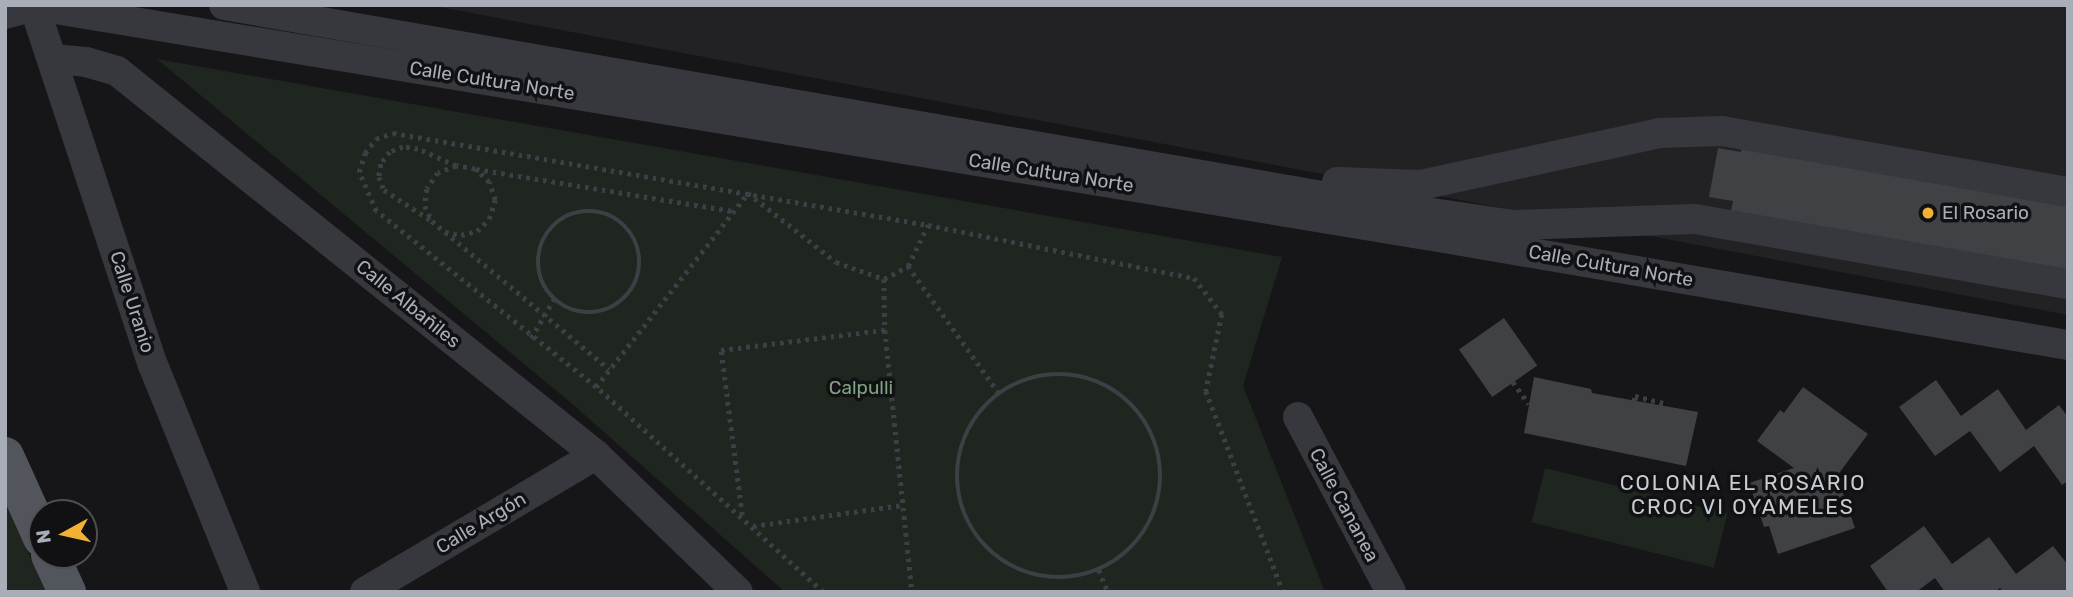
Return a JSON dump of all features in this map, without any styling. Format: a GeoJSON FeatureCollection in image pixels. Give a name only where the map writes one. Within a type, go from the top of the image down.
{"type":"FeatureCollection","features":[{"type":"Feature","properties":{"kind":"main road"},"geometry":{"type":"LineString","coordinates":[[5,456],[28,507]]}},
{"type":"Feature","properties":{"kind":"main road"},"geometry":{"type":"LineString","coordinates":[[56,569],[67,592]]}},
{"type":"Feature","properties":{"kind":"street"},"geometry":{"type":"LineString","coordinates":[[224,5],[1351,201],[1514,225],[1695,219],[2068,285]]}},
{"type":"Feature","properties":{"kind":"street"},"geometry":{"type":"LineString","coordinates":[[331,5],[1349,184],[1421,185],[1660,132],[1722,131],[2068,192]]}},
{"type":"Feature","properties":{"kind":"street","name":"Calle Cultura Norte"},"geometry":{"type":"LineString","coordinates":[[5,14],[32,6],[1427,235],[2068,345]]}},
{"type":"Feature","properties":{"kind":"street","name":"Calle Uranio"},"geometry":{"type":"LineString","coordinates":[[32,6],[53,59],[153,365],[245,592]]}},
{"type":"Feature","properties":{"kind":"street","name":"Calle Albañiles"},"geometry":{"type":"LineString","coordinates":[[53,59],[86,62],[117,71],[596,455],[738,592]]}},
{"type":"Feature","properties":{"kind":"street","name":"Calle Cananea"},"geometry":{"type":"LineString","coordinates":[[1298,417],[1391,592]]}},
{"type":"Feature","properties":{"kind":"street","name":"Calle Argón"},"geometry":{"type":"LineString","coordinates":[[365,592],[596,455]]}},
{"type":"Feature","properties":{"kind":"path"},"geometry":{"type":"LineString","coordinates":[[822,592],[742,516],[596,387],[531,338],[376,211],[359,172],[365,153],[376,139],[393,133],[748,193],[928,225],[1194,278],[1222,314],[1206,391],[1283,592]]}},
{"type":"Feature","properties":{"kind":"path"},"geometry":{"type":"LineString","coordinates":[[609,369],[432,221],[384,190],[379,177],[381,164],[390,152],[403,147],[418,149],[456,166],[733,212]]}},
{"type":"Feature","properties":{"kind":"path"},"geometry":{"type":"LineString","coordinates":[[432,221],[425,206],[426,189],[438,173],[456,166]]}},
{"type":"Feature","properties":{"kind":"path"},"geometry":{"type":"LineString","coordinates":[[445,232],[461,235],[477,231],[489,219],[495,200],[489,182],[475,169]]}},
{"type":"Feature","properties":{"kind":"path"},"geometry":{"type":"LineString","coordinates":[[596,387],[748,193]]}},
{"type":"Feature","properties":{"kind":"path"},"geometry":{"type":"LineString","coordinates":[[748,193],[835,262],[884,279],[908,266],[928,225]]}},
{"type":"Feature","properties":{"kind":"path"},"geometry":{"type":"LineString","coordinates":[[590,210],[608,214],[624,225],[635,240],[640,258],[638,277],[629,293],[615,306],[599,312],[583,313],[567,308],[554,299],[544,286],[538,270],[538,253],[544,237],[555,223],[572,213],[590,210]]}},
{"type":"Feature","properties":{"kind":"path"},"geometry":{"type":"LineString","coordinates":[[908,266],[999,393]]}},
{"type":"Feature","properties":{"kind":"path"},"geometry":{"type":"LineString","coordinates":[[884,279],[885,330],[912,592]]}},
{"type":"Feature","properties":{"kind":"path"},"geometry":{"type":"LineString","coordinates":[[531,338],[554,299]]}},
{"type":"Feature","properties":{"kind":"path"},"geometry":{"type":"LineString","coordinates":[[742,516],[721,350],[885,330]]}},
{"type":"Feature","properties":{"kind":"path"},"geometry":{"type":"LineString","coordinates":[[1076,376],[1114,390],[1143,419],[1159,456],[1159,497],[1153,516],[1138,540],[1117,561],[1099,570],[1062,578],[1023,572],[990,552],[967,520],[957,482],[963,442],[984,407],[999,393],[1036,377],[1076,376]]}},
{"type":"Feature","properties":{"kind":"path"},"geometry":{"type":"LineString","coordinates":[[1513,382],[1529,404]]}},
{"type":"Feature","properties":{"kind":"path"},"geometry":{"type":"LineString","coordinates":[[1634,401],[1635,396],[1668,404]]}},
{"type":"Feature","properties":{"kind":"path"},"geometry":{"type":"LineString","coordinates":[[752,526],[903,505]]}},
{"type":"Feature","properties":{"kind":"path"},"geometry":{"type":"LineString","coordinates":[[1099,570],[1108,592]]}},
{"type":"Feature","properties":{"kind":"shaded area"},"geometry":{"type":"Polygon","coordinates":[[[429,5],[2068,5],[2068,315],[429,5]]]}},
{"type":"Feature","properties":{"kind":"green space","name":"Calpulli"},"geometry":{"type":"Polygon","coordinates":[[[157,59],[1282,257],[1243,386],[1325,592],[785,592],[570,402],[157,59]]]}},
{"type":"Feature","properties":{"kind":"green space"},"geometry":{"type":"Polygon","coordinates":[[[1545,468],[1727,513],[1714,568],[1531,522],[1545,468]]]}},
{"type":"Feature","properties":{"kind":"green space"},"geometry":{"type":"Polygon","coordinates":[[[5,502],[28,552],[28,569],[36,569],[46,592],[5,592],[5,502]]]}},
{"type":"Feature","properties":{"kind":"building"},"geometry":{"type":"Polygon","coordinates":[[[1743,141],[2068,197],[2068,270],[1731,211],[1733,201],[1709,197],[1718,148],[1741,152],[1743,141]]]}},
{"type":"Feature","properties":{"kind":"building"},"geometry":{"type":"Polygon","coordinates":[[[1504,318],[1537,366],[1492,397],[1459,350],[1504,318]]]}},
{"type":"Feature","properties":{"kind":"building"},"geometry":{"type":"Polygon","coordinates":[[[1534,377],[1591,389],[1592,393],[1698,412],[1686,466],[1524,433],[1534,377]]]}},
{"type":"Feature","properties":{"kind":"building"},"geometry":{"type":"Polygon","coordinates":[[[1936,380],[1961,416],[1998,389],[2026,430],[2059,405],[2068,417],[2068,481],[2062,485],[2034,446],[2000,472],[1970,431],[1935,456],[1899,407],[1936,380]]]}},
{"type":"Feature","properties":{"kind":"building"},"geometry":{"type":"Polygon","coordinates":[[[1803,387],[1868,434],[1837,476],[1855,528],[1778,554],[1769,526],[1764,527],[1749,483],[1794,468],[1757,441],[1780,410],[1784,413],[1803,387]]]}},
{"type":"Feature","properties":{"kind":"building"},"geometry":{"type":"Polygon","coordinates":[[[1924,526],[1952,564],[1989,537],[2016,574],[2053,546],[2068,565],[2068,592],[2003,592],[2000,588],[1995,592],[1945,592],[1935,578],[1916,592],[1888,592],[1870,566],[1924,526]]]}},
{"type":"Feature","properties":{"kind":"place","name":"El Rosario"},"geometry":{"type":"Point","coordinates":[1928,213]}},
{"type":"Feature","properties":{"kind":"district","name":"COLONIA EL ROSARIO CROC VI OYAMELES"},"geometry":{"type":"Point","coordinates":[1743,495]}}]}
